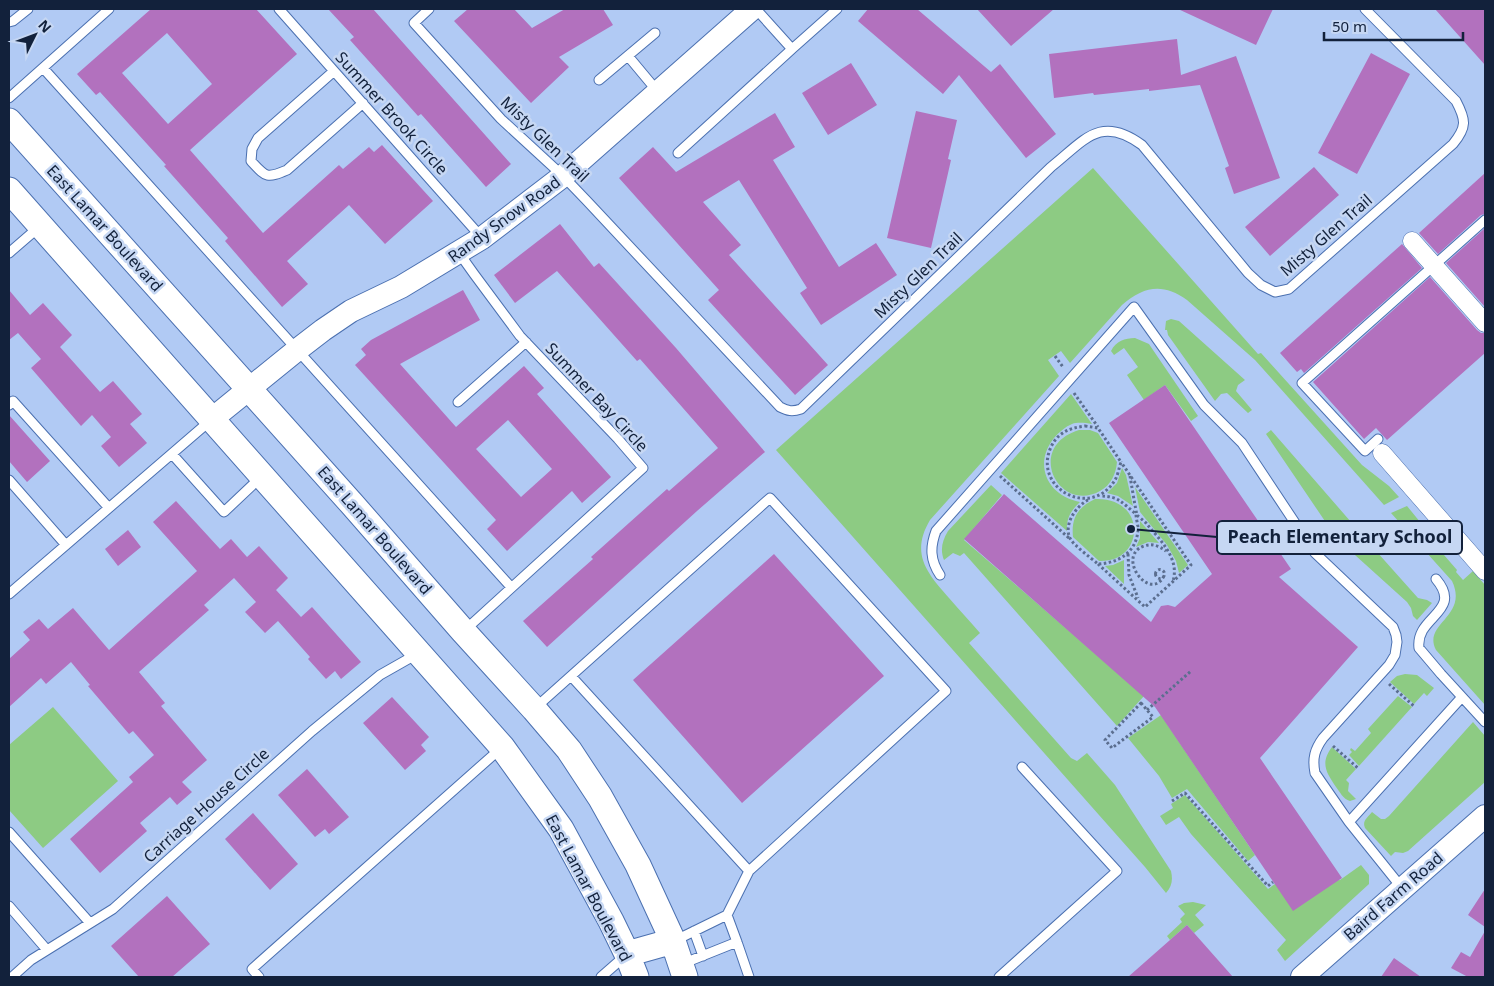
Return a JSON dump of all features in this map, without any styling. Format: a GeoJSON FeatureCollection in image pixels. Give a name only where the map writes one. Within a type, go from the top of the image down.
{"type":"FeatureCollection","features":[{"type":"Feature","properties":{"kind":"main road","name":"East Lamar Boulevard"},"geometry":{"type":"LineString","coordinates":[[9,121],[352,504],[569,750],[600,797],[638,865],[684,936],[690,966]]}},
{"type":"Feature","properties":{"kind":"main road","name":"East Lamar Boulevard"},"geometry":{"type":"LineString","coordinates":[[9,190],[502,747],[561,830],[627,954],[636,977]]}},
{"type":"Feature","properties":{"kind":"main road"},"geometry":{"type":"LineString","coordinates":[[627,954],[684,936]]}},
{"type":"Feature","properties":{"kind":"street","name":"Randy Snow Road"},"geometry":{"type":"LineString","coordinates":[[212,419],[297,350],[351,311],[401,287],[482,238],[563,176],[752,9]]}},
{"type":"Feature","properties":{"kind":"street"},"geometry":{"type":"LineString","coordinates":[[1412,241],[1485,324]]}},
{"type":"Feature","properties":{"kind":"street"},"geometry":{"type":"LineString","coordinates":[[1380,446],[1485,572]]}},
{"type":"Feature","properties":{"kind":"street","name":"Baird Farm Road"},"geometry":{"type":"LineString","coordinates":[[1302,977],[1485,816]]}},
{"type":"Feature","properties":{"kind":"lane"},"geometry":{"type":"LineString","coordinates":[[9,22],[28,9]]}},
{"type":"Feature","properties":{"kind":"lane"},"geometry":{"type":"LineString","coordinates":[[9,98],[109,9]]}},
{"type":"Feature","properties":{"kind":"lane","name":"Summer Brook Circle"},"geometry":{"type":"LineString","coordinates":[[279,9],[482,238]]}},
{"type":"Feature","properties":{"kind":"lane","name":"Misty Glen Trail"},"geometry":{"type":"LineString","coordinates":[[430,9],[414,23],[502,119],[563,176],[780,407],[788,411],[801,409],[1051,167],[1090,136],[1099,132],[1110,130],[1122,133],[1142,146],[1248,273],[1261,285],[1275,292],[1289,289],[1452,144],[1461,134],[1463,127],[1463,115],[1456,101],[1365,9]]}},
{"type":"Feature","properties":{"kind":"lane"},"geometry":{"type":"LineString","coordinates":[[756,9],[792,49]]}},
{"type":"Feature","properties":{"kind":"lane"},"geometry":{"type":"LineString","coordinates":[[678,153],[837,9]]}},
{"type":"Feature","properties":{"kind":"lane"},"geometry":{"type":"LineString","coordinates":[[599,80],[655,33]]}},
{"type":"Feature","properties":{"kind":"lane"},"geometry":{"type":"LineString","coordinates":[[628,56],[658,92]]}},
{"type":"Feature","properties":{"kind":"lane"},"geometry":{"type":"LineString","coordinates":[[43,68],[511,587]]}},
{"type":"Feature","properties":{"kind":"lane"},"geometry":{"type":"LineString","coordinates":[[334,71],[258,138],[252,149],[251,161],[264,174],[272,176],[287,170],[363,104]]}},
{"type":"Feature","properties":{"kind":"lane"},"geometry":{"type":"LineString","coordinates":[[1380,446],[1365,451],[1302,383],[1485,220]]}},
{"type":"Feature","properties":{"kind":"lane"},"geometry":{"type":"LineString","coordinates":[[9,253],[40,225]]}},
{"type":"Feature","properties":{"kind":"lane","name":"Summer Bay Circle"},"geometry":{"type":"LineString","coordinates":[[459,253],[495,304],[526,342],[643,468],[463,631]]}},
{"type":"Feature","properties":{"kind":"lane"},"geometry":{"type":"LineString","coordinates":[[940,574],[935,567],[931,549],[936,531],[1134,307],[1204,405],[1242,443],[1315,553],[1393,627],[1396,635],[1395,654],[1389,665],[1323,738],[1317,746],[1313,764],[1315,773],[1349,822],[1402,888]]}},
{"type":"Feature","properties":{"kind":"lane"},"geometry":{"type":"LineString","coordinates":[[458,402],[526,342]]}},
{"type":"Feature","properties":{"kind":"lane"},"geometry":{"type":"LineString","coordinates":[[9,405],[13,401],[109,508]]}},
{"type":"Feature","properties":{"kind":"lane"},"geometry":{"type":"LineString","coordinates":[[9,594],[212,419]]}},
{"type":"Feature","properties":{"kind":"lane"},"geometry":{"type":"LineString","coordinates":[[172,454],[224,512],[262,476]]}},
{"type":"Feature","properties":{"kind":"lane"},"geometry":{"type":"LineString","coordinates":[[9,480],[66,545]]}},
{"type":"Feature","properties":{"kind":"lane"},"geometry":{"type":"LineString","coordinates":[[534,709],[770,498],[946,691],[750,871],[727,915],[684,936]]}},
{"type":"Feature","properties":{"kind":"lane"},"geometry":{"type":"LineString","coordinates":[[1436,579],[1445,590],[1445,602],[1422,632],[1419,643],[1420,648],[1485,722]]}},
{"type":"Feature","properties":{"kind":"lane","name":"Carriage House Circle"},"geometry":{"type":"LineString","coordinates":[[12,977],[31,960],[113,909],[312,731],[380,675],[419,653]]}},
{"type":"Feature","properties":{"kind":"lane"},"geometry":{"type":"LineString","coordinates":[[571,676],[750,871]]}},
{"type":"Feature","properties":{"kind":"lane"},"geometry":{"type":"LineString","coordinates":[[1349,822],[1462,697]]}},
{"type":"Feature","properties":{"kind":"lane"},"geometry":{"type":"LineString","coordinates":[[259,977],[252,969],[502,747]]}},
{"type":"Feature","properties":{"kind":"lane"},"geometry":{"type":"LineString","coordinates":[[999,977],[1116,871],[1022,767]]}},
{"type":"Feature","properties":{"kind":"lane"},"geometry":{"type":"LineString","coordinates":[[9,832],[90,923]]}},
{"type":"Feature","properties":{"kind":"lane"},"geometry":{"type":"LineString","coordinates":[[9,906],[47,950]]}},
{"type":"Feature","properties":{"kind":"lane"},"geometry":{"type":"LineString","coordinates":[[727,915],[749,977]]}},
{"type":"Feature","properties":{"kind":"lane"},"geometry":{"type":"LineString","coordinates":[[690,966],[738,942]]}},
{"type":"Feature","properties":{"kind":"lane"},"geometry":{"type":"LineString","coordinates":[[600,977],[627,954]]}},
{"type":"Feature","properties":{"kind":"path"},"geometry":{"type":"LineString","coordinates":[[991,468],[1145,607],[1191,565],[1067,382]]}},
{"type":"Feature","properties":{"kind":"path"},"geometry":{"type":"LineString","coordinates":[[1098,428],[1073,427],[1062,433],[1054,441],[1048,452],[1047,464],[1050,476],[1056,486],[1076,498],[1088,499],[1099,496],[1111,496],[1121,501],[1153,531],[1170,554],[1175,570],[1173,581]]}},
{"type":"Feature","properties":{"kind":"path"},"geometry":{"type":"LineString","coordinates":[[1099,496],[1116,479],[1121,462]]}},
{"type":"Feature","properties":{"kind":"path"},"geometry":{"type":"LineString","coordinates":[[1098,564],[1112,563],[1128,554],[1136,540],[1138,529],[1130,474]]}},
{"type":"Feature","properties":{"kind":"path"},"geometry":{"type":"LineString","coordinates":[[1071,539],[1070,524],[1076,509],[1093,497]]}},
{"type":"Feature","properties":{"kind":"path"},"geometry":{"type":"LineString","coordinates":[[1164,576],[1159,583],[1145,582],[1136,573],[1133,567],[1133,559],[1135,553],[1146,545],[1160,547],[1170,554]]}},
{"type":"Feature","properties":{"kind":"path"},"geometry":{"type":"LineString","coordinates":[[1128,554],[1129,575],[1139,601]]}},
{"type":"Feature","properties":{"kind":"path"},"geometry":{"type":"LineString","coordinates":[[1147,710],[1191,671]]}},
{"type":"Feature","properties":{"kind":"path"},"geometry":{"type":"LineString","coordinates":[[1380,675],[1415,707]]}},
{"type":"Feature","properties":{"kind":"path"},"geometry":{"type":"LineString","coordinates":[[1142,703],[1147,710],[1153,717],[1112,748],[1105,740],[1142,703]]}},
{"type":"Feature","properties":{"kind":"path"},"geometry":{"type":"LineString","coordinates":[[1323,738],[1359,769]]}},
{"type":"Feature","properties":{"kind":"path"},"geometry":{"type":"LineString","coordinates":[[1172,801],[1185,793],[1268,886],[1273,882]]}},
{"type":"Feature","properties":{"kind":"green space"},"geometry":{"type":"Polygon","coordinates":[[[1093,168],[1258,354],[1261,353],[1362,465],[1389,486],[1399,497],[1384,505],[1255,360],[1187,300],[1170,291],[1154,289],[1138,294],[1122,305],[1070,363],[1061,351],[1048,360],[1059,376],[930,520],[921,543],[921,553],[928,571],[934,580],[980,633],[969,643],[1071,758],[1077,761],[1087,753],[1115,785],[1171,871],[1172,883],[1166,893],[776,450],[1093,168]]]}},
{"type":"Feature","properties":{"kind":"green space"},"geometry":{"type":"Polygon","coordinates":[[[1171,319],[1179,321],[1245,380],[1238,385],[1236,391],[1252,410],[1248,413],[1227,393],[1221,394],[1215,401],[1168,335],[1167,330],[1165,330],[1166,321],[1171,319]]]}},
{"type":"Feature","properties":{"kind":"green space"},"geometry":{"type":"Polygon","coordinates":[[[1135,338],[1149,344],[1198,416],[1191,421],[1165,385],[1144,400],[1127,375],[1138,367],[1124,348],[1114,355],[1111,351],[1121,341],[1135,338]]]}},
{"type":"Feature","properties":{"kind":"green space"},"geometry":{"type":"Polygon","coordinates":[[[1071,394],[1092,424],[1072,424],[1060,432],[1048,448],[1044,468],[1047,478],[1059,493],[1069,499],[1080,502],[1070,515],[1067,531],[1001,473],[1071,394]]]}},
{"type":"Feature","properties":{"kind":"green space"},"geometry":{"type":"Polygon","coordinates":[[[1079,430],[1090,430],[1098,433],[1117,462],[1114,475],[1107,486],[1100,491],[1085,496],[1072,494],[1061,486],[1054,476],[1051,463],[1053,450],[1062,438],[1079,430]]]}},
{"type":"Feature","properties":{"kind":"green space"},"geometry":{"type":"Polygon","coordinates":[[[1271,430],[1351,522],[1335,536],[1266,434],[1271,430]]]}},
{"type":"Feature","properties":{"kind":"green space"},"geometry":{"type":"Polygon","coordinates":[[[1122,468],[1126,475],[1133,506],[1118,496],[1107,493],[1117,483],[1122,468]]]}},
{"type":"Feature","properties":{"kind":"green space"},"geometry":{"type":"Polygon","coordinates":[[[991,485],[1002,495],[964,540],[1144,696],[1117,726],[964,553],[960,556],[953,553],[944,560],[942,546],[948,531],[991,485]]]}},
{"type":"Feature","properties":{"kind":"green space"},"geometry":{"type":"Polygon","coordinates":[[[1135,487],[1188,565],[1179,573],[1176,561],[1167,545],[1140,512],[1135,487]]]}},
{"type":"Feature","properties":{"kind":"green space"},"geometry":{"type":"Polygon","coordinates":[[[1095,499],[1112,501],[1124,508],[1132,518],[1134,530],[1132,542],[1125,552],[1114,559],[1099,561],[1073,537],[1073,524],[1077,514],[1084,506],[1095,499]]]}},
{"type":"Feature","properties":{"kind":"green space"},"geometry":{"type":"Polygon","coordinates":[[[1407,506],[1425,528],[1424,530],[1445,553],[1444,555],[1463,580],[1473,571],[1485,585],[1485,705],[1436,650],[1433,641],[1435,633],[1451,612],[1455,603],[1456,593],[1452,581],[1391,513],[1407,506]]]}},
{"type":"Feature","properties":{"kind":"green space"},"geometry":{"type":"Polygon","coordinates":[[[1140,521],[1159,543],[1148,542],[1136,547],[1140,538],[1140,521]]]}},
{"type":"Feature","properties":{"kind":"green space"},"geometry":{"type":"Polygon","coordinates":[[[1360,533],[1418,598],[1432,603],[1417,620],[1413,616],[1407,602],[1345,546],[1360,533]]]}},
{"type":"Feature","properties":{"kind":"green space"},"geometry":{"type":"Polygon","coordinates":[[[1124,560],[1124,584],[1105,566],[1124,560]]]}},
{"type":"Feature","properties":{"kind":"green space"},"geometry":{"type":"Polygon","coordinates":[[[1405,674],[1417,675],[1434,688],[1427,696],[1424,693],[1414,704],[1390,682],[1397,676],[1405,674]]]}},
{"type":"Feature","properties":{"kind":"green space"},"geometry":{"type":"Polygon","coordinates":[[[1398,696],[1412,707],[1359,766],[1349,755],[1352,752],[1351,748],[1355,751],[1371,733],[1368,729],[1398,696]]]}},
{"type":"Feature","properties":{"kind":"green space"},"geometry":{"type":"Polygon","coordinates":[[[53,707],[118,781],[43,848],[9,810],[9,745],[53,707]]]}},
{"type":"Feature","properties":{"kind":"green space"},"geometry":{"type":"Polygon","coordinates":[[[1161,715],[1255,855],[1248,861],[1187,789],[1172,798],[1159,776],[1128,738],[1161,715]]]}},
{"type":"Feature","properties":{"kind":"green space"},"geometry":{"type":"Polygon","coordinates":[[[1473,722],[1485,736],[1485,782],[1408,851],[1403,853],[1395,852],[1391,856],[1365,828],[1365,820],[1372,812],[1381,819],[1389,816],[1473,722]]]}},
{"type":"Feature","properties":{"kind":"green space"},"geometry":{"type":"Polygon","coordinates":[[[1332,747],[1356,769],[1346,780],[1349,783],[1348,791],[1356,799],[1350,801],[1344,797],[1327,772],[1326,758],[1332,747]]]}},
{"type":"Feature","properties":{"kind":"green space"},"geometry":{"type":"Polygon","coordinates":[[[1185,795],[1268,889],[1275,884],[1340,880],[1361,865],[1369,875],[1369,884],[1285,961],[1277,950],[1286,940],[1191,834],[1179,817],[1166,825],[1160,816],[1173,808],[1171,804],[1185,795]]]}},
{"type":"Feature","properties":{"kind":"green space"},"geometry":{"type":"Polygon","coordinates":[[[1193,902],[1206,905],[1195,915],[1204,925],[1194,933],[1187,925],[1170,940],[1167,936],[1182,922],[1180,919],[1185,914],[1178,906],[1193,902]]]}},
{"type":"Feature","properties":{"kind":"building"},"geometry":{"type":"Polygon","coordinates":[[[151,9],[256,9],[297,54],[190,150],[263,233],[339,165],[343,169],[369,147],[374,152],[382,145],[433,201],[385,244],[349,205],[287,261],[308,284],[282,307],[225,241],[228,238],[164,166],[166,165],[100,92],[96,95],[77,74],[151,9]],[[167,33],[122,73],[168,124],[212,84],[167,33]]]}},
{"type":"Feature","properties":{"kind":"building"},"geometry":{"type":"Polygon","coordinates":[[[328,9],[373,9],[511,164],[486,187],[421,114],[418,116],[350,40],[354,37],[328,9]]]}},
{"type":"Feature","properties":{"kind":"building"},"geometry":{"type":"Polygon","coordinates":[[[468,9],[514,9],[532,28],[565,9],[603,9],[613,25],[559,57],[569,67],[531,103],[454,21],[468,9]]]}},
{"type":"Feature","properties":{"kind":"building"},"geometry":{"type":"Polygon","coordinates":[[[868,9],[917,9],[991,72],[1000,64],[1056,134],[1026,158],[959,75],[943,94],[858,21],[868,9]]]}},
{"type":"Feature","properties":{"kind":"building"},"geometry":{"type":"Polygon","coordinates":[[[977,9],[1054,9],[1011,46],[977,9]]]}},
{"type":"Feature","properties":{"kind":"building"},"geometry":{"type":"Polygon","coordinates":[[[1178,9],[1273,9],[1256,45],[1178,9]]]}},
{"type":"Feature","properties":{"kind":"building"},"geometry":{"type":"Polygon","coordinates":[[[1435,9],[1485,9],[1485,65],[1435,9]]]}},
{"type":"Feature","properties":{"kind":"building"},"geometry":{"type":"Polygon","coordinates":[[[1177,39],[1181,75],[1236,56],[1280,178],[1234,194],[1225,168],[1229,166],[1200,85],[1149,91],[1149,89],[1094,95],[1093,93],[1054,98],[1049,54],[1177,39]]]}},
{"type":"Feature","properties":{"kind":"building"},"geometry":{"type":"Polygon","coordinates":[[[1371,53],[1410,74],[1357,174],[1318,153],[1371,53]]]}},
{"type":"Feature","properties":{"kind":"building"},"geometry":{"type":"Polygon","coordinates":[[[851,63],[877,105],[828,135],[802,93],[851,63]]]}},
{"type":"Feature","properties":{"kind":"building"},"geometry":{"type":"Polygon","coordinates":[[[916,111],[957,120],[948,159],[951,160],[931,248],[887,238],[916,111]]]}},
{"type":"Feature","properties":{"kind":"building"},"geometry":{"type":"Polygon","coordinates":[[[775,113],[795,147],[773,160],[839,267],[876,243],[897,275],[821,325],[800,293],[807,288],[739,180],[703,202],[741,245],[729,255],[828,365],[795,395],[708,300],[719,290],[619,178],[653,147],[676,172],[775,113]]]}},
{"type":"Feature","properties":{"kind":"building"},"geometry":{"type":"Polygon","coordinates":[[[1314,167],[1339,195],[1270,256],[1245,227],[1314,167]]]}},
{"type":"Feature","properties":{"kind":"building"},"geometry":{"type":"Polygon","coordinates":[[[1485,173],[1485,214],[1481,215],[1438,254],[1419,233],[1485,173]]]}},
{"type":"Feature","properties":{"kind":"building"},"geometry":{"type":"Polygon","coordinates":[[[560,224],[594,267],[599,263],[676,348],[765,452],[547,647],[523,621],[593,559],[591,557],[667,489],[669,491],[718,448],[640,359],[637,361],[557,271],[515,303],[494,275],[560,224]]]}},
{"type":"Feature","properties":{"kind":"building"},"geometry":{"type":"Polygon","coordinates":[[[1485,228],[1485,307],[1446,263],[1485,228]]]}},
{"type":"Feature","properties":{"kind":"building"},"geometry":{"type":"Polygon","coordinates":[[[1402,244],[1422,268],[1304,373],[1301,369],[1297,372],[1280,353],[1402,244]]]}},
{"type":"Feature","properties":{"kind":"building"},"geometry":{"type":"Polygon","coordinates":[[[1430,277],[1477,330],[1485,333],[1485,353],[1387,440],[1376,428],[1364,439],[1313,382],[1430,277]]]}},
{"type":"Feature","properties":{"kind":"building"},"geometry":{"type":"Polygon","coordinates":[[[9,290],[30,315],[43,303],[72,335],[60,347],[100,392],[113,381],[142,414],[130,424],[147,443],[119,467],[101,446],[111,437],[92,415],[81,426],[31,368],[41,359],[18,333],[9,340],[9,290]]]}},
{"type":"Feature","properties":{"kind":"building"},"geometry":{"type":"Polygon","coordinates":[[[463,290],[480,320],[400,364],[456,427],[524,366],[544,388],[537,394],[611,477],[582,503],[572,491],[507,551],[487,529],[496,520],[355,365],[366,355],[361,349],[371,340],[463,290]],[[508,420],[476,449],[521,497],[552,469],[508,420]]]}},
{"type":"Feature","properties":{"kind":"building"},"geometry":{"type":"Polygon","coordinates":[[[1165,385],[1291,569],[1279,577],[1358,647],[1260,758],[1342,878],[1293,911],[1155,707],[964,539],[1004,494],[1151,622],[1161,606],[1175,607],[1212,574],[1109,423],[1165,385]]]}},
{"type":"Feature","properties":{"kind":"building"},"geometry":{"type":"Polygon","coordinates":[[[9,415],[50,461],[27,482],[9,461],[9,415]]]}},
{"type":"Feature","properties":{"kind":"building"},"geometry":{"type":"Polygon","coordinates":[[[176,501],[220,549],[231,539],[247,557],[259,546],[288,578],[276,590],[301,617],[312,607],[361,662],[341,679],[335,671],[326,679],[308,659],[310,657],[278,621],[265,633],[245,612],[256,602],[234,578],[204,605],[209,610],[139,672],[165,703],[161,706],[207,760],[182,782],[192,792],[177,805],[170,797],[140,823],[147,831],[100,873],[70,839],[133,782],[129,777],[154,755],[133,731],[129,734],[88,686],[90,685],[71,662],[46,684],[41,678],[9,707],[9,659],[30,640],[23,632],[39,619],[48,629],[73,608],[109,650],[197,571],[153,522],[176,501]]]}},
{"type":"Feature","properties":{"kind":"building"},"geometry":{"type":"Polygon","coordinates":[[[128,530],[141,547],[118,566],[105,549],[128,530]]]}},
{"type":"Feature","properties":{"kind":"building"},"geometry":{"type":"Polygon","coordinates":[[[774,554],[884,676],[742,803],[633,680],[774,554]]]}},
{"type":"Feature","properties":{"kind":"building"},"geometry":{"type":"Polygon","coordinates":[[[392,697],[429,737],[421,745],[426,751],[405,770],[363,723],[392,697]]]}},
{"type":"Feature","properties":{"kind":"building"},"geometry":{"type":"Polygon","coordinates":[[[307,769],[349,817],[329,834],[325,829],[315,837],[278,795],[307,769]]]}},
{"type":"Feature","properties":{"kind":"building"},"geometry":{"type":"Polygon","coordinates":[[[253,813],[298,864],[270,890],[225,839],[253,813]]]}},
{"type":"Feature","properties":{"kind":"building"},"geometry":{"type":"Polygon","coordinates":[[[1485,889],[1485,927],[1468,915],[1485,889]]]}},
{"type":"Feature","properties":{"kind":"building"},"geometry":{"type":"Polygon","coordinates":[[[167,896],[210,944],[172,977],[139,977],[111,946],[167,896]]]}},
{"type":"Feature","properties":{"kind":"building"},"geometry":{"type":"Polygon","coordinates":[[[1187,925],[1233,977],[1128,977],[1170,940],[1187,925]]]}},
{"type":"Feature","properties":{"kind":"building"},"geometry":{"type":"Polygon","coordinates":[[[1485,931],[1485,977],[1468,977],[1451,968],[1461,952],[1470,957],[1485,931]]]}},
{"type":"Feature","properties":{"kind":"building"},"geometry":{"type":"Polygon","coordinates":[[[1394,958],[1421,977],[1381,977],[1394,958]]]}},
{"type":"Feature","properties":{"kind":"place","name":"Peach Elementary School"},"geometry":{"type":"Point","coordinates":[1131,529]}}]}
